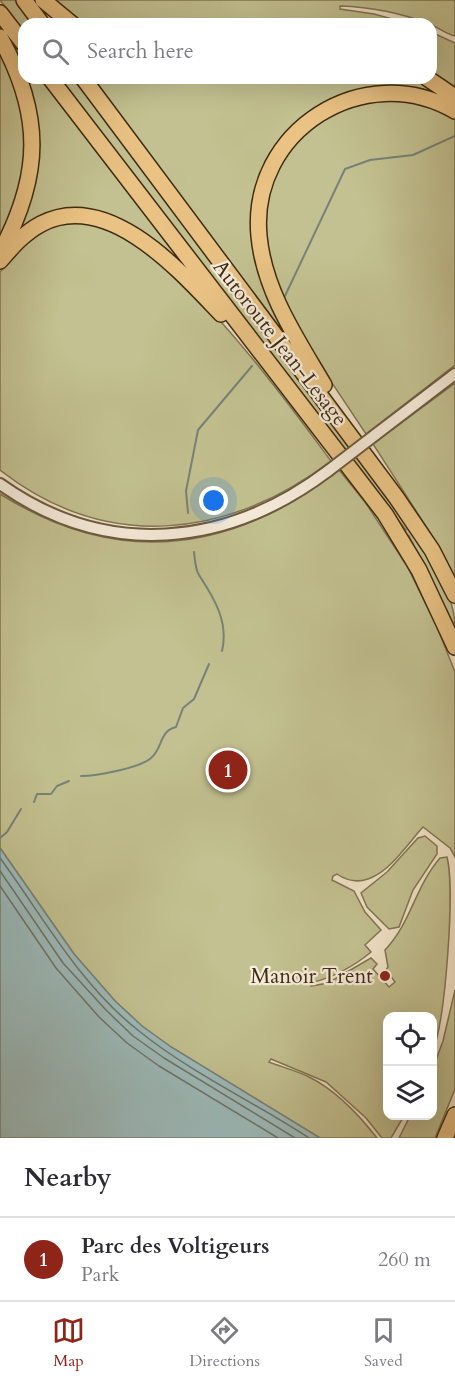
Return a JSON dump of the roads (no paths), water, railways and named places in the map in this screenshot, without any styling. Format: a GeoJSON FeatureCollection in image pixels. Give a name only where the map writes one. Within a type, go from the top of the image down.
{"type":"FeatureCollection","features":[{"type":"Feature","properties":{"kind":"highway"},"geometry":{"type":"LineString","coordinates":[[24,0],[38,18]]}},
{"type":"Feature","properties":{"kind":"highway"},"geometry":{"type":"LineString","coordinates":[[44,0],[65,18]]}},
{"type":"Feature","properties":{"kind":"highway"},"geometry":{"type":"LineString","coordinates":[[0,13],[18,36]]}},
{"type":"Feature","properties":{"kind":"highway"},"geometry":{"type":"LineString","coordinates":[[0,38],[18,76]]}},
{"type":"Feature","properties":{"kind":"highway"},"geometry":{"type":"LineString","coordinates":[[0,253],[27,191],[34,140],[22,84]]}},
{"type":"Feature","properties":{"kind":"highway","name":"Autoroute Jean-Lesage"},"geometry":{"type":"LineString","coordinates":[[55,84],[393,526],[429,588],[455,647]]}},
{"type":"Feature","properties":{"kind":"highway","name":"Autoroute Jean-Lesage"},"geometry":{"type":"LineString","coordinates":[[88,84],[357,443],[420,531],[455,595]]}},
{"type":"Feature","properties":{"kind":"highway"},"geometry":{"type":"LineString","coordinates":[[436,84],[455,97]]}},
{"type":"Feature","properties":{"kind":"highway"},"geometry":{"type":"LineString","coordinates":[[357,443],[288,324],[271,286],[258,234],[262,190],[272,165],[290,138],[308,120],[337,104],[364,95],[397,93],[430,99],[455,111]]}},
{"type":"Feature","properties":{"kind":"highway"},"geometry":{"type":"LineString","coordinates":[[0,261],[25,234],[56,218],[84,217],[116,226],[146,243],[180,271],[284,382]]}},
{"type":"Feature","properties":{"kind":"highway"},"geometry":{"type":"LineString","coordinates":[[445,1138],[455,1114]]}},
{"type":"Feature","properties":{"kind":"street"},"geometry":{"type":"LineString","coordinates":[[0,484],[32,505],[79,524],[122,533],[170,535],[211,529],[254,516],[290,498],[455,374]]}},
{"type":"Feature","properties":{"kind":"water"},"geometry":{"type":"Polygon","coordinates":[[[0,848],[74,954],[115,1001],[142,1026],[171,1047],[320,1138],[0,1138],[0,848]]]}},
{"type":"Feature","properties":{"kind":"waterway"},"geometry":{"type":"LineString","coordinates":[[284,298],[345,169],[370,160],[413,155],[455,136]]}},
{"type":"Feature","properties":{"kind":"waterway"},"geometry":{"type":"LineString","coordinates":[[188,513],[186,491],[198,430],[252,366]]}},
{"type":"Feature","properties":{"kind":"waterway"},"geometry":{"type":"LineString","coordinates":[[194,552],[198,573],[215,602],[222,620],[224,640],[222,651]]}},
{"type":"Feature","properties":{"kind":"waterway"},"geometry":{"type":"LineString","coordinates":[[81,776],[128,768],[151,758],[167,732],[176,727],[183,708],[194,699],[209,664]]}},
{"type":"Feature","properties":{"kind":"waterway"},"geometry":{"type":"LineString","coordinates":[[34,802],[37,794],[51,794],[57,786],[69,781]]}},
{"type":"Feature","properties":{"kind":"waterway"},"geometry":{"type":"LineString","coordinates":[[0,838],[7,832],[21,809]]}},
{"type":"Feature","properties":{"kind":"place","name":"Parc des Voltigeurs"},"geometry":{"type":"Point","coordinates":[228,770]}},
{"type":"Feature","properties":{"kind":"place","name":"Manoir Trent"},"geometry":{"type":"Point","coordinates":[385,976]}}]}
